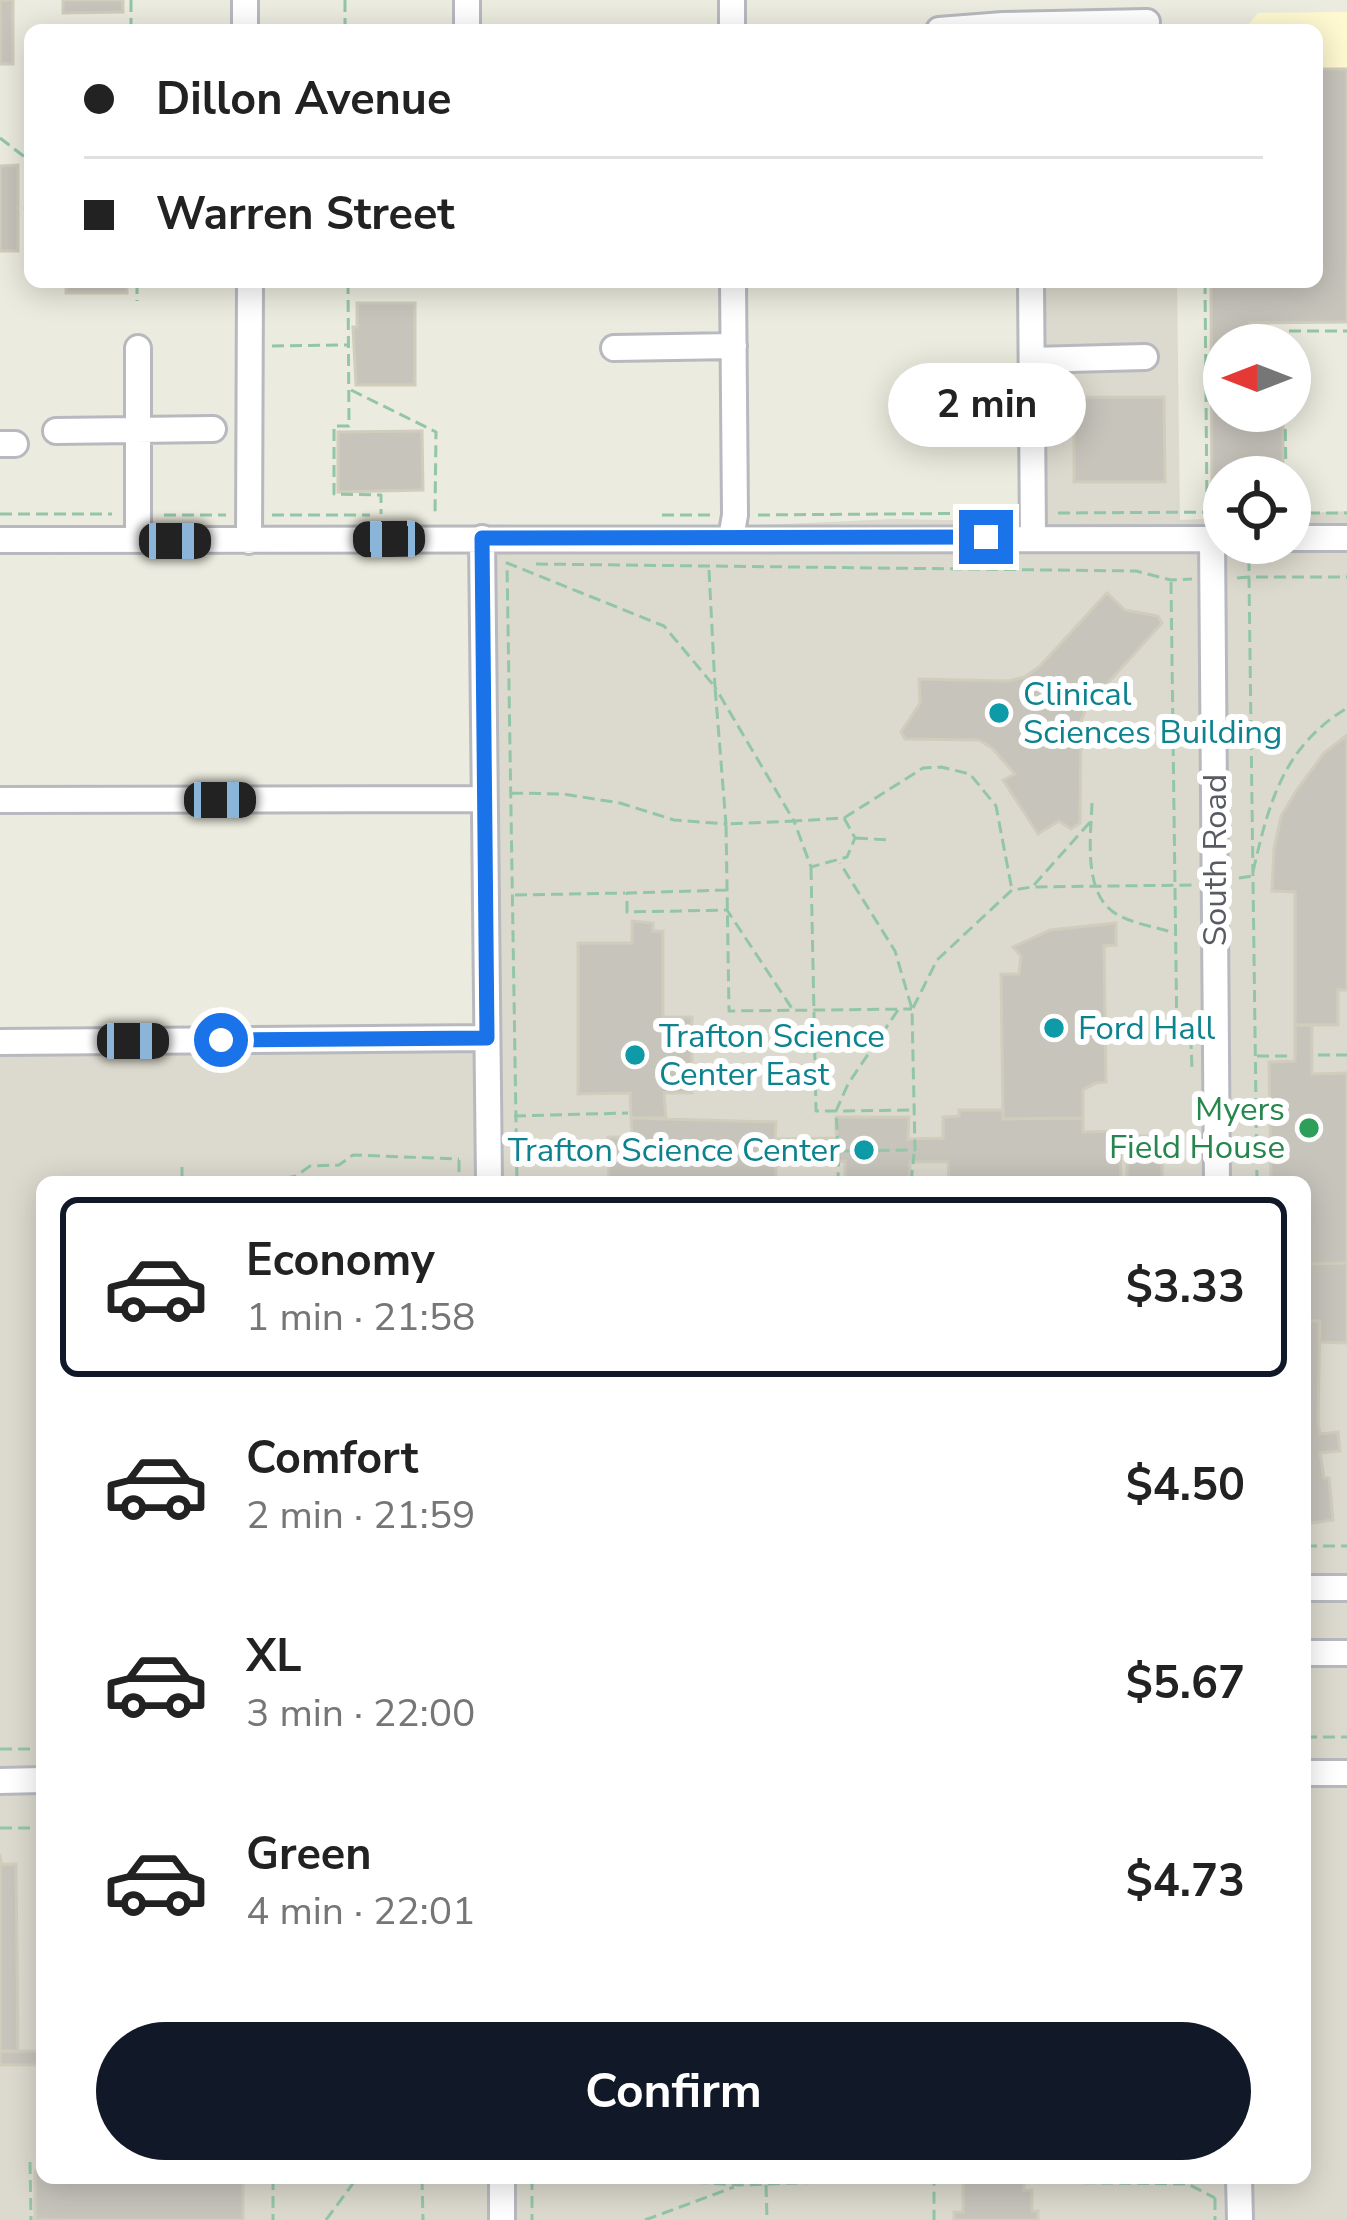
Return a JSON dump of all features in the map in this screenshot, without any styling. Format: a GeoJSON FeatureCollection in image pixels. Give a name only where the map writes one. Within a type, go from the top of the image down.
{"type":"FeatureCollection","features":[{"type":"Feature","properties":{"kind":"street"},"geometry":{"type":"LineString","coordinates":[[1089,24],[1147,22]]}},
{"type":"Feature","properties":{"kind":"street"},"geometry":{"type":"LineString","coordinates":[[249,541],[250,288]]}},
{"type":"Feature","properties":{"kind":"street"},"geometry":{"type":"LineString","coordinates":[[724,530],[733,288]]}},
{"type":"Feature","properties":{"kind":"street"},"geometry":{"type":"LineString","coordinates":[[1031,288],[1033,525]]}},
{"type":"Feature","properties":{"kind":"street"},"geometry":{"type":"LineString","coordinates":[[614,348],[734,346]]}},
{"type":"Feature","properties":{"kind":"street"},"geometry":{"type":"LineString","coordinates":[[138,348],[138,540]]}},
{"type":"Feature","properties":{"kind":"street"},"geometry":{"type":"LineString","coordinates":[[1032,360],[1145,357]]}},
{"type":"Feature","properties":{"kind":"street"},"geometry":{"type":"LineString","coordinates":[[56,431],[213,429]]}},
{"type":"Feature","properties":{"kind":"street"},"geometry":{"type":"LineString","coordinates":[[0,540],[482,538],[1033,525],[1203,537]]}},
{"type":"Feature","properties":{"kind":"street"},"geometry":{"type":"LineString","coordinates":[[482,538],[489,1176]]}},
{"type":"Feature","properties":{"kind":"street"},"geometry":{"type":"LineString","coordinates":[[1311,538],[1347,538]]}},
{"type":"Feature","properties":{"kind":"street","name":"South Road"},"geometry":{"type":"LineString","coordinates":[[1214,564],[1217,1176]]}},
{"type":"Feature","properties":{"kind":"street"},"geometry":{"type":"LineString","coordinates":[[0,800],[483,799]]}},
{"type":"Feature","properties":{"kind":"street"},"geometry":{"type":"LineString","coordinates":[[0,1042],[487,1038]]}},
{"type":"Feature","properties":{"kind":"street"},"geometry":{"type":"LineString","coordinates":[[1311,1588],[1347,1588]]}},
{"type":"Feature","properties":{"kind":"street"},"geometry":{"type":"LineString","coordinates":[[1311,1653],[1347,1653]]}},
{"type":"Feature","properties":{"kind":"street"},"geometry":{"type":"LineString","coordinates":[[1311,1773],[1347,1773]]}},
{"type":"Feature","properties":{"kind":"street"},"geometry":{"type":"LineString","coordinates":[[0,1780],[36,1780]]}},
{"type":"Feature","properties":{"kind":"street"},"geometry":{"type":"LineString","coordinates":[[502,2184],[502,2220]]}},
{"type":"Feature","properties":{"kind":"street"},"geometry":{"type":"LineString","coordinates":[[1239,2184],[1240,2220]]}},
{"type":"Feature","properties":{"kind":"path"},"geometry":{"type":"LineString","coordinates":[[0,138],[24,156]]}},
{"type":"Feature","properties":{"kind":"path"},"geometry":{"type":"LineString","coordinates":[[137,288],[137,302]]}},
{"type":"Feature","properties":{"kind":"path"},"geometry":{"type":"LineString","coordinates":[[348,288],[350,426],[334,426],[334,494],[381,494],[381,515]]}},
{"type":"Feature","properties":{"kind":"path"},"geometry":{"type":"LineString","coordinates":[[1205,288],[1208,456]]}},
{"type":"Feature","properties":{"kind":"path"},"geometry":{"type":"LineString","coordinates":[[1311,332],[1347,331]]}},
{"type":"Feature","properties":{"kind":"path"},"geometry":{"type":"LineString","coordinates":[[251,346],[348,345]]}},
{"type":"Feature","properties":{"kind":"path"},"geometry":{"type":"LineString","coordinates":[[349,389],[436,432],[435,516]]}},
{"type":"Feature","properties":{"kind":"path"},"geometry":{"type":"LineString","coordinates":[[660,515],[724,530],[1033,525],[1203,512]]}},
{"type":"Feature","properties":{"kind":"path"},"geometry":{"type":"LineString","coordinates":[[1311,512],[1347,513]]}},
{"type":"Feature","properties":{"kind":"path"},"geometry":{"type":"LineString","coordinates":[[724,530],[709,569],[726,824],[729,1011],[912,1009]]}},
{"type":"Feature","properties":{"kind":"path"},"geometry":{"type":"LineString","coordinates":[[507,563],[1136,571],[1171,580],[1347,577]]}},
{"type":"Feature","properties":{"kind":"path"},"geometry":{"type":"LineString","coordinates":[[507,563],[664,626],[716,687],[794,821],[811,867],[816,1111],[914,1110]]}},
{"type":"Feature","properties":{"kind":"path"},"geometry":{"type":"LineString","coordinates":[[507,563],[517,1176]]}},
{"type":"Feature","properties":{"kind":"path"},"geometry":{"type":"LineString","coordinates":[[1249,564],[1257,1176]]}},
{"type":"Feature","properties":{"kind":"path"},"geometry":{"type":"LineString","coordinates":[[1171,580],[1178,1042],[1191,1043],[1192,1066]]}},
{"type":"Feature","properties":{"kind":"path"},"geometry":{"type":"LineString","coordinates":[[1252,876],[1271,795],[1297,753],[1347,708]]}},
{"type":"Feature","properties":{"kind":"path"},"geometry":{"type":"LineString","coordinates":[[511,793],[620,802],[674,820],[726,824],[844,818],[923,768],[941,766],[970,774],[996,806],[1012,890]]}},
{"type":"Feature","properties":{"kind":"path"},"geometry":{"type":"LineString","coordinates":[[1092,803],[1096,887],[1113,912],[1177,934]]}},
{"type":"Feature","properties":{"kind":"path"},"geometry":{"type":"LineString","coordinates":[[844,818],[855,838]]}},
{"type":"Feature","properties":{"kind":"path"},"geometry":{"type":"LineString","coordinates":[[1033,887],[1092,820]]}},
{"type":"Feature","properties":{"kind":"path"},"geometry":{"type":"LineString","coordinates":[[811,867],[838,862],[847,856],[855,838]]}},
{"type":"Feature","properties":{"kind":"path"},"geometry":{"type":"LineString","coordinates":[[855,838],[888,839]]}},
{"type":"Feature","properties":{"kind":"path"},"geometry":{"type":"LineString","coordinates":[[838,862],[895,951],[912,1009],[912,1176]]}},
{"type":"Feature","properties":{"kind":"path"},"geometry":{"type":"LineString","coordinates":[[912,1009],[938,960],[1012,890],[1176,887],[1252,876]]}},
{"type":"Feature","properties":{"kind":"path"},"geometry":{"type":"LineString","coordinates":[[512,895],[727,890]]}},
{"type":"Feature","properties":{"kind":"path"},"geometry":{"type":"LineString","coordinates":[[627,893],[627,912],[727,910]]}},
{"type":"Feature","properties":{"kind":"path"},"geometry":{"type":"LineString","coordinates":[[727,910],[794,1011]]}},
{"type":"Feature","properties":{"kind":"path"},"geometry":{"type":"LineString","coordinates":[[838,1176],[836,1111],[848,1084],[898,1010]]}},
{"type":"Feature","properties":{"kind":"path"},"geometry":{"type":"LineString","coordinates":[[1318,1055],[1347,1054]]}},
{"type":"Feature","properties":{"kind":"path"},"geometry":{"type":"LineString","coordinates":[[1255,1056],[1290,1056]]}},
{"type":"Feature","properties":{"kind":"path"},"geometry":{"type":"LineString","coordinates":[[488,1117],[628,1113]]}},
{"type":"Feature","properties":{"kind":"path"},"geometry":{"type":"LineString","coordinates":[[838,1151],[915,1150]]}},
{"type":"Feature","properties":{"kind":"path"},"geometry":{"type":"LineString","coordinates":[[296,1176],[310,1166],[339,1165],[353,1155],[459,1159]]}},
{"type":"Feature","properties":{"kind":"path"},"geometry":{"type":"LineString","coordinates":[[182,1167],[182,1176]]}},
{"type":"Feature","properties":{"kind":"path"},"geometry":{"type":"LineString","coordinates":[[1311,1546],[1347,1546]]}},
{"type":"Feature","properties":{"kind":"path"},"geometry":{"type":"LineString","coordinates":[[1311,1737],[1347,1737]]}},
{"type":"Feature","properties":{"kind":"path"},"geometry":{"type":"LineString","coordinates":[[0,1749],[36,1749]]}},
{"type":"Feature","properties":{"kind":"path"},"geometry":{"type":"LineString","coordinates":[[0,1828],[36,1828]]}},
{"type":"Feature","properties":{"kind":"path"},"geometry":{"type":"LineString","coordinates":[[30,2162],[31,2220]]}},
{"type":"Feature","properties":{"kind":"path"},"geometry":{"type":"LineString","coordinates":[[273,2184],[273,2220]]}},
{"type":"Feature","properties":{"kind":"path"},"geometry":{"type":"LineString","coordinates":[[326,2220],[353,2184]]}},
{"type":"Feature","properties":{"kind":"path"},"geometry":{"type":"LineString","coordinates":[[422,2184],[423,2220]]}},
{"type":"Feature","properties":{"kind":"path"},"geometry":{"type":"LineString","coordinates":[[532,2184],[532,2220]]}},
{"type":"Feature","properties":{"kind":"path"},"geometry":{"type":"LineString","coordinates":[[723,2184],[766,2184],[767,2220]]}},
{"type":"Feature","properties":{"kind":"path"},"geometry":{"type":"LineString","coordinates":[[934,2184],[934,2220]]}},
{"type":"Feature","properties":{"kind":"path"},"geometry":{"type":"LineString","coordinates":[[1188,2184],[1215,2198],[1215,2220]]}},
{"type":"Feature","properties":{"kind":"path"},"geometry":{"type":"LineString","coordinates":[[645,2220],[740,2185]]}},
{"type":"Feature","properties":{"kind":"shaded area"},"geometry":{"type":"Polygon","coordinates":[[[1347,12],[1347,243],[1323,243],[1323,24],[1249,24],[1258,13],[1347,12]]]}},
{"type":"Feature","properties":{"kind":"shaded area"},"geometry":{"type":"Polygon","coordinates":[[[1042,288],[1177,288],[1180,520],[1203,519],[1203,564],[1311,564],[1311,513],[1347,511],[1347,2220],[0,2220],[0,1042],[486,1038],[482,538],[894,519],[1044,522],[1042,288]]]}},
{"type":"Feature","properties":{"kind":"building"},"geometry":{"type":"Polygon","coordinates":[[[0,0],[13,0],[13,64],[0,64],[0,0]]]}},
{"type":"Feature","properties":{"kind":"building"},"geometry":{"type":"Polygon","coordinates":[[[63,0],[123,0],[123,12],[63,13],[63,0]]]}},
{"type":"Feature","properties":{"kind":"building"},"geometry":{"type":"Polygon","coordinates":[[[1323,69],[1347,69],[1347,322],[1211,324],[1211,288],[1323,288],[1323,69]]]}},
{"type":"Feature","properties":{"kind":"building"},"geometry":{"type":"Polygon","coordinates":[[[18,165],[18,251],[0,251],[0,166],[18,165]]]}},
{"type":"Feature","properties":{"kind":"building"},"geometry":{"type":"Polygon","coordinates":[[[66,288],[127,288],[127,293],[66,293],[66,288]]]}},
{"type":"Feature","properties":{"kind":"building"},"geometry":{"type":"Polygon","coordinates":[[[357,303],[415,303],[415,385],[356,385],[353,327],[357,327],[357,303]]]}},
{"type":"Feature","properties":{"kind":"building"},"geometry":{"type":"Polygon","coordinates":[[[1074,397],[1164,397],[1165,482],[1074,482],[1074,397]]]}},
{"type":"Feature","properties":{"kind":"building"},"geometry":{"type":"Polygon","coordinates":[[[422,431],[423,490],[338,492],[338,432],[422,431]]]}},
{"type":"Feature","properties":{"kind":"building"},"geometry":{"type":"Polygon","coordinates":[[[1212,432],[1283,432],[1283,456],[1212,456],[1212,432]]]}},
{"type":"Feature","properties":{"kind":"building","name":"Clinical Sciences Building"},"geometry":{"type":"Polygon","coordinates":[[[1107,593],[1125,610],[1158,616],[1162,623],[1087,706],[1081,721],[1080,823],[1071,829],[1059,821],[1038,834],[1003,780],[1015,774],[992,748],[979,740],[905,739],[901,732],[920,703],[919,679],[1008,681],[1025,677],[1107,593]]]}},
{"type":"Feature","properties":{"kind":"building"},"geometry":{"type":"Polygon","coordinates":[[[1347,735],[1347,990],[1338,990],[1338,1025],[1295,1025],[1295,892],[1272,891],[1274,849],[1281,816],[1296,791],[1324,753],[1347,735]]]}},
{"type":"Feature","properties":{"kind":"building","name":"Trafton Science Center East"},"geometry":{"type":"Polygon","coordinates":[[[632,921],[653,923],[653,931],[663,931],[663,1017],[692,1017],[692,1093],[664,1093],[666,1118],[631,1118],[630,1093],[578,1094],[578,943],[632,943],[632,921]]]}},
{"type":"Feature","properties":{"kind":"building","name":"Ford Hall"},"geometry":{"type":"Polygon","coordinates":[[[1116,923],[1116,945],[1104,946],[1106,1082],[1083,1090],[1083,1118],[1003,1119],[1001,974],[1019,974],[1021,956],[1013,947],[1050,930],[1116,923]]]}},
{"type":"Feature","properties":{"kind":"building","name":"Myers Field House"},"geometry":{"type":"Polygon","coordinates":[[[1295,1025],[1312,1025],[1312,1074],[1347,1073],[1347,1263],[1311,1264],[1311,1176],[1271,1176],[1269,1062],[1295,1061],[1295,1025]]]}},
{"type":"Feature","properties":{"kind":"building","name":"Trafton Science Center"},"geometry":{"type":"Polygon","coordinates":[[[959,1110],[1003,1110],[1003,1119],[1083,1118],[1083,1132],[1120,1131],[1121,1176],[949,1176],[948,1162],[910,1162],[910,1176],[845,1176],[845,1161],[776,1162],[776,1176],[609,1176],[608,1137],[632,1137],[631,1118],[776,1122],[775,1139],[836,1138],[836,1117],[909,1117],[908,1139],[943,1138],[943,1117],[959,1116],[959,1110]]]}},
{"type":"Feature","properties":{"kind":"building"},"geometry":{"type":"Polygon","coordinates":[[[1162,1135],[1162,1176],[1127,1176],[1127,1137],[1162,1135]]]}},
{"type":"Feature","properties":{"kind":"building"},"geometry":{"type":"Polygon","coordinates":[[[1347,1263],[1347,1343],[1319,1342],[1320,1321],[1311,1321],[1311,1264],[1347,1263]]]}},
{"type":"Feature","properties":{"kind":"building"},"geometry":{"type":"Polygon","coordinates":[[[1311,1321],[1320,1321],[1320,1434],[1338,1432],[1340,1451],[1320,1453],[1324,1478],[1329,1478],[1333,1520],[1311,1523],[1311,1321]]]}},
{"type":"Feature","properties":{"kind":"building"},"geometry":{"type":"Polygon","coordinates":[[[0,1854],[1,1864],[16,1864],[18,2052],[0,2051],[0,1854]]]}},
{"type":"Feature","properties":{"kind":"building"},"geometry":{"type":"Polygon","coordinates":[[[0,2051],[36,2051],[36,2065],[0,2065],[0,2051]]]}},
{"type":"Feature","properties":{"kind":"building"},"geometry":{"type":"Polygon","coordinates":[[[35,2171],[36,2184],[243,2184],[243,2220],[35,2220],[35,2171]]]}},
{"type":"Feature","properties":{"kind":"building"},"geometry":{"type":"Polygon","coordinates":[[[963,2184],[1024,2184],[1024,2190],[1032,2190],[1032,2211],[1038,2211],[1038,2220],[954,2220],[954,2212],[963,2212],[963,2184]]]}},
{"type":"Feature","properties":{"kind":"place","name":"Clinical Sciences Building"},"geometry":{"type":"Point","coordinates":[999,713]}},
{"type":"Feature","properties":{"kind":"place","name":"Ford Hall"},"geometry":{"type":"Point","coordinates":[1054,1028]}},
{"type":"Feature","properties":{"kind":"place","name":"Trafton Science Center East"},"geometry":{"type":"Point","coordinates":[635,1055]}},
{"type":"Feature","properties":{"kind":"place","name":"Myers Field House"},"geometry":{"type":"Point","coordinates":[1309,1128]}},
{"type":"Feature","properties":{"kind":"place","name":"Trafton Science Center"},"geometry":{"type":"Point","coordinates":[864,1150]}},
{"type":"Feature","properties":{"kind":"route"},"geometry":{"type":"LineString","coordinates":[[221,1040],[487,1038],[482,538],[986,537]]}}]}
